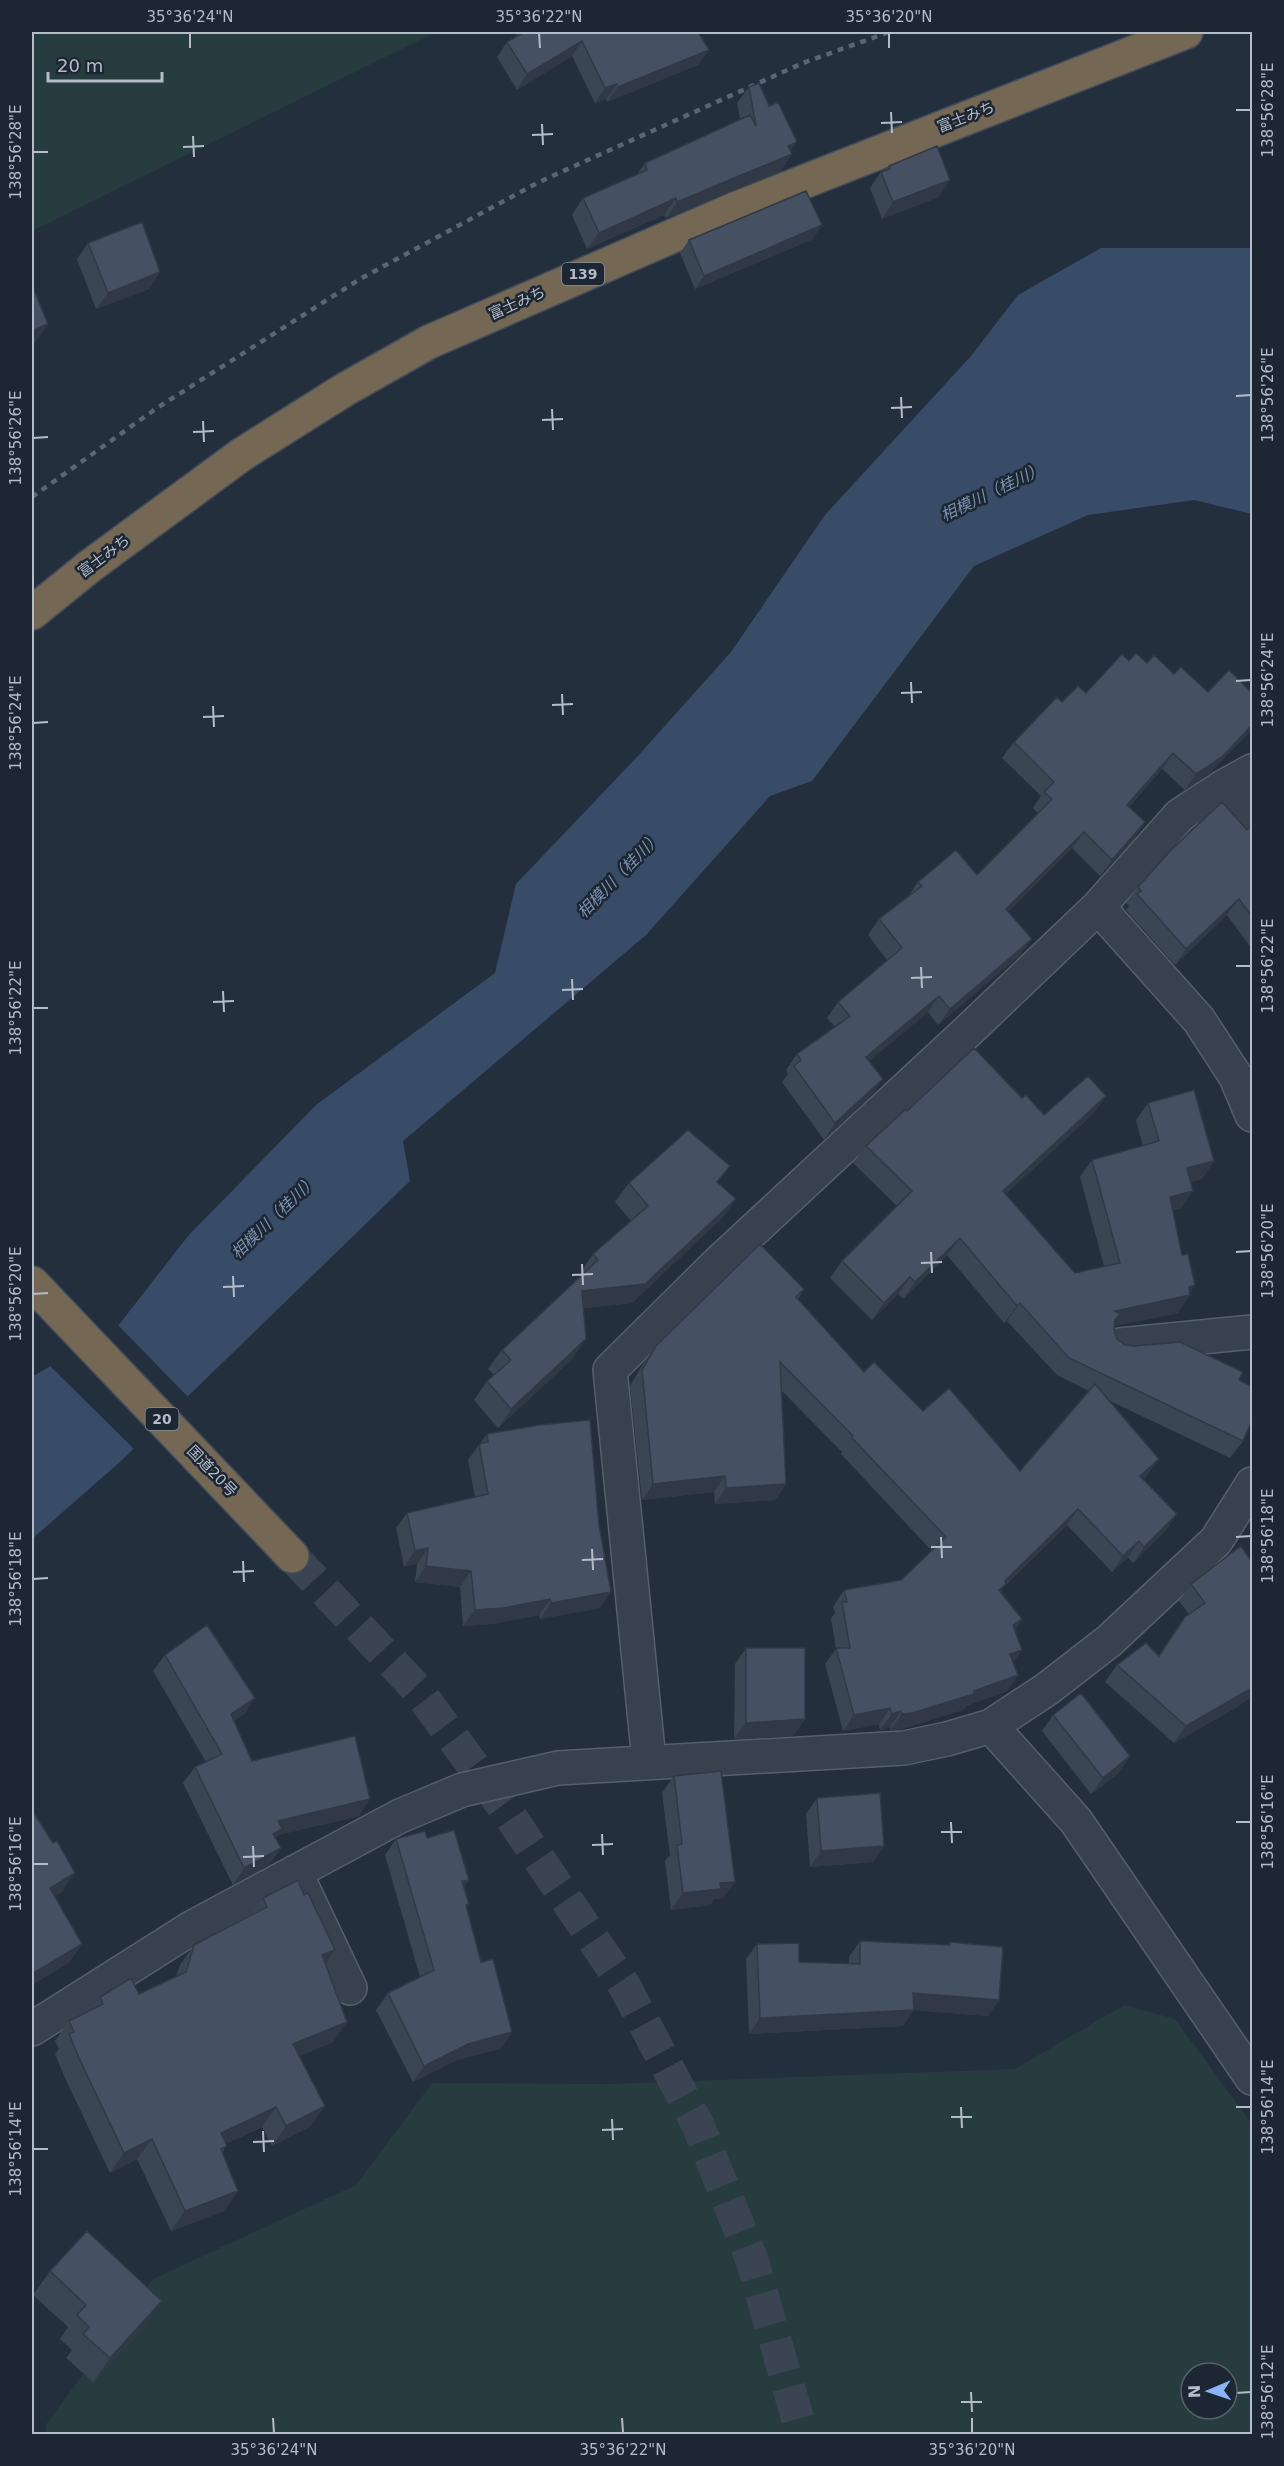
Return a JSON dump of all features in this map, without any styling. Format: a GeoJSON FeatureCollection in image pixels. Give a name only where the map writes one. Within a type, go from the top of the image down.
{"type":"FeatureCollection","features":[{"type":"Feature","properties":{"kind":"highway","name":"富士みち"},"geometry":{"type":"LineString","coordinates":[[32,613],[90,566],[241,455],[344,390],[429,342],[737,208],[1186,32]]}},
{"type":"Feature","properties":{"kind":"highway","name":"国道20号"},"geometry":{"type":"LineString","coordinates":[[32,1282],[292,1556]]}},
{"type":"Feature","properties":{"kind":"street"},"geometry":{"type":"LineString","coordinates":[[649,1761],[610,1370],[716,1264],[968,1031],[1098,907],[1180,815],[1252,771]]}},
{"type":"Feature","properties":{"kind":"street"},"geometry":{"type":"LineString","coordinates":[[1223,787],[1252,817]]}},
{"type":"Feature","properties":{"kind":"street"},"geometry":{"type":"LineString","coordinates":[[1098,907],[1199,1020],[1236,1077],[1252,1115]]}},
{"type":"Feature","properties":{"kind":"street"},"geometry":{"type":"LineString","coordinates":[[1120,1345],[1252,1332]]}},
{"type":"Feature","properties":{"kind":"street"},"geometry":{"type":"LineString","coordinates":[[32,2029],[193,1927],[400,1816],[462,1790],[558,1768],[904,1748],[947,1739],[991,1726],[1047,1689],[1109,1641],[1216,1541],[1252,1484]]}},
{"type":"Feature","properties":{"kind":"street"},"geometry":{"type":"LineString","coordinates":[[991,1726],[1077,1821],[1252,2078]]}},
{"type":"Feature","properties":{"kind":"street"},"geometry":{"type":"LineString","coordinates":[[295,1872],[350,1988]]}},
{"type":"Feature","properties":{"kind":"green space"},"geometry":{"type":"Polygon","coordinates":[[[32,32],[436,32],[32,231],[32,32]]]}},
{"type":"Feature","properties":{"kind":"green space"},"geometry":{"type":"Polygon","coordinates":[[[1124,2005],[1175,2019],[1252,2124],[1252,2434],[47,2434],[45,2426],[153,2279],[356,2185],[432,2083],[610,2084],[1015,2069],[1124,2005]]]}},
{"type":"Feature","properties":{"kind":"water","name":"相模川（桂川）"},"geometry":{"type":"Polygon","coordinates":[[[1101,248],[1252,248],[1252,514],[1194,500],[1088,515],[974,566],[812,781],[770,796],[646,935],[403,1141],[410,1181],[121,1461],[32,1539],[32,1377],[118,1326],[188,1236],[316,1105],[495,973],[516,884],[637,757],[731,652],[825,515],[971,356],[1018,295],[1101,248]]]}},
{"type":"Feature","properties":{"kind":"pier"},"geometry":{"type":"Polygon","coordinates":[[[117,1324],[190,1399],[136,1451],[48,1364],[117,1324]]]}},
{"type":"Feature","properties":{"kind":"building"},"geometry":{"type":"Polygon","coordinates":[[[524,32],[698,32],[709,50],[618,87],[617,84],[605,88],[582,41],[527,74],[507,42],[524,32]]]}},
{"type":"Feature","properties":{"kind":"building"},"geometry":{"type":"Polygon","coordinates":[[[759,83],[769,106],[778,102],[797,142],[788,146],[792,154],[677,202],[676,198],[599,233],[583,198],[647,170],[645,163],[750,115],[756,126],[749,87],[759,83]]]}},
{"type":"Feature","properties":{"kind":"building"},"geometry":{"type":"Polygon","coordinates":[[[937,146],[950,180],[893,202],[881,172],[890,169],[889,166],[937,146]]]}},
{"type":"Feature","properties":{"kind":"building"},"geometry":{"type":"Polygon","coordinates":[[[806,191],[822,225],[704,276],[689,240],[806,191]]]}},
{"type":"Feature","properties":{"kind":"building"},"geometry":{"type":"Polygon","coordinates":[[[142,222],[160,272],[108,293],[88,243],[142,222]]]}},
{"type":"Feature","properties":{"kind":"building"},"geometry":{"type":"Polygon","coordinates":[[[32,285],[48,324],[32,331],[32,285]]]}},
{"type":"Feature","properties":{"kind":"building"},"geometry":{"type":"Polygon","coordinates":[[[1136,653],[1147,663],[1154,655],[1174,674],[1181,667],[1208,692],[1229,670],[1252,693],[1252,725],[1222,757],[1196,774],[1173,753],[1127,805],[1145,822],[1112,860],[1084,832],[1006,909],[1032,939],[950,1009],[939,996],[866,1057],[883,1079],[835,1123],[794,1066],[801,1060],[797,1054],[850,1016],[838,1002],[902,948],[879,919],[922,886],[918,882],[956,850],[977,875],[1052,799],[1044,792],[1054,782],[1014,742],[1057,697],[1062,702],[1078,686],[1086,693],[1122,654],[1129,661],[1136,653]]]}},
{"type":"Feature","properties":{"kind":"building"},"geometry":{"type":"Polygon","coordinates":[[[1222,802],[1247,830],[1252,825],[1252,917],[1239,899],[1186,949],[1137,894],[1141,891],[1138,887],[1172,849],[1222,802]]]}},
{"type":"Feature","properties":{"kind":"building"},"geometry":{"type":"Polygon","coordinates":[[[974,1048],[1022,1098],[1026,1095],[1044,1115],[1088,1076],[1106,1096],[1003,1191],[1075,1273],[1120,1263],[1092,1160],[1159,1141],[1148,1103],[1194,1090],[1214,1161],[1187,1168],[1193,1191],[1170,1197],[1182,1255],[1188,1254],[1195,1285],[1189,1287],[1190,1295],[1115,1311],[1120,1314],[1115,1320],[1114,1330],[1117,1339],[1125,1345],[1180,1342],[1243,1372],[1239,1380],[1252,1387],[1252,1420],[1243,1441],[1069,1358],[1020,1303],[1017,1306],[960,1238],[915,1282],[910,1277],[884,1303],[842,1261],[912,1191],[866,1146],[974,1048]]]}},
{"type":"Feature","properties":{"kind":"building"},"geometry":{"type":"Polygon","coordinates":[[[688,1130],[730,1166],[717,1182],[736,1199],[645,1284],[582,1291],[586,1339],[511,1409],[487,1381],[511,1360],[502,1350],[598,1260],[593,1254],[648,1206],[629,1183],[688,1130]]]}},
{"type":"Feature","properties":{"kind":"building"},"geometry":{"type":"Polygon","coordinates":[[[760,1244],[804,1289],[796,1297],[864,1372],[874,1362],[923,1411],[949,1388],[1020,1471],[1095,1384],[1159,1459],[1140,1476],[1177,1514],[1144,1547],[1139,1541],[1123,1556],[1078,1509],[1005,1581],[1006,1584],[999,1590],[1022,1619],[1013,1625],[1022,1650],[1010,1654],[1018,1675],[974,1691],[974,1694],[912,1713],[902,1714],[901,1711],[892,1714],[890,1708],[854,1715],[836,1648],[850,1648],[842,1602],[847,1602],[844,1590],[901,1580],[946,1537],[852,1438],[853,1436],[780,1362],[786,1484],[726,1488],[725,1476],[653,1484],[642,1370],[656,1346],[760,1244]]]}},
{"type":"Feature","properties":{"kind":"building"},"geometry":{"type":"Polygon","coordinates":[[[590,1420],[599,1525],[611,1592],[551,1603],[550,1599],[503,1608],[475,1610],[471,1571],[426,1566],[428,1548],[415,1551],[407,1513],[488,1494],[479,1444],[488,1442],[487,1434],[539,1425],[590,1420]]]}},
{"type":"Feature","properties":{"kind":"building"},"geometry":{"type":"Polygon","coordinates":[[[1241,1546],[1252,1562],[1252,1688],[1186,1726],[1117,1665],[1146,1643],[1159,1656],[1185,1617],[1205,1603],[1191,1584],[1241,1546]]]}},
{"type":"Feature","properties":{"kind":"building"},"geometry":{"type":"Polygon","coordinates":[[[207,1625],[255,1698],[231,1714],[252,1761],[355,1736],[370,1799],[278,1821],[282,1829],[273,1834],[281,1848],[244,1868],[195,1767],[222,1754],[165,1655],[207,1625]]]}},
{"type":"Feature","properties":{"kind":"building"},"geometry":{"type":"Polygon","coordinates":[[[746,1648],[805,1648],[805,1719],[746,1723],[746,1648]]]}},
{"type":"Feature","properties":{"kind":"building"},"geometry":{"type":"Polygon","coordinates":[[[1081,1693],[1130,1756],[1103,1778],[1053,1715],[1081,1693]]]}},
{"type":"Feature","properties":{"kind":"building"},"geometry":{"type":"Polygon","coordinates":[[[721,1771],[735,1882],[720,1883],[721,1889],[683,1893],[677,1845],[682,1844],[674,1776],[721,1771]]]}},
{"type":"Feature","properties":{"kind":"building"},"geometry":{"type":"Polygon","coordinates":[[[880,1793],[884,1846],[821,1851],[817,1798],[880,1793]]]}},
{"type":"Feature","properties":{"kind":"building"},"geometry":{"type":"Polygon","coordinates":[[[32,1810],[53,1843],[57,1841],[75,1873],[50,1888],[82,1944],[32,1974],[32,1810]]]}},
{"type":"Feature","properties":{"kind":"building"},"geometry":{"type":"Polygon","coordinates":[[[454,1830],[469,1880],[462,1881],[481,1962],[493,1959],[512,2032],[468,2044],[424,2066],[388,1993],[434,1970],[396,1839],[425,1831],[427,1838],[454,1830]]]}},
{"type":"Feature","properties":{"kind":"building"},"geometry":{"type":"Polygon","coordinates":[[[298,1880],[304,1895],[308,1893],[335,1950],[322,1955],[347,2022],[293,2044],[325,2106],[286,2126],[276,2107],[221,2133],[227,2146],[221,2149],[238,2191],[185,2211],[152,2139],[124,2153],[69,2034],[74,2032],[69,2021],[103,2004],[100,1997],[131,1978],[139,1994],[186,1972],[194,1945],[267,1907],[263,1898],[298,1880]]]}},
{"type":"Feature","properties":{"kind":"building"},"geometry":{"type":"Polygon","coordinates":[[[860,1941],[950,1945],[950,1942],[1003,1947],[999,2000],[913,1993],[914,2010],[760,2018],[757,1944],[799,1943],[799,1962],[860,1964],[860,1941]]]}},
{"type":"Feature","properties":{"kind":"building"},"geometry":{"type":"Polygon","coordinates":[[[87,2231],[162,2301],[110,2358],[83,2334],[89,2327],[77,2315],[86,2305],[50,2271],[87,2231]]]}},
{"type":"Feature","properties":{"kind":"tunnel"},"geometry":{"type":"LineString","coordinates":[[292,1556],[417,1689],[508,1813],[624,1985],[698,2125],[752,2260],[802,2434]]}},
{"type":"Feature","properties":{"kind":"railway"},"geometry":{"type":"LineString","coordinates":[[32,497],[157,408],[360,279],[539,182],[803,63],[889,32]]}}]}
